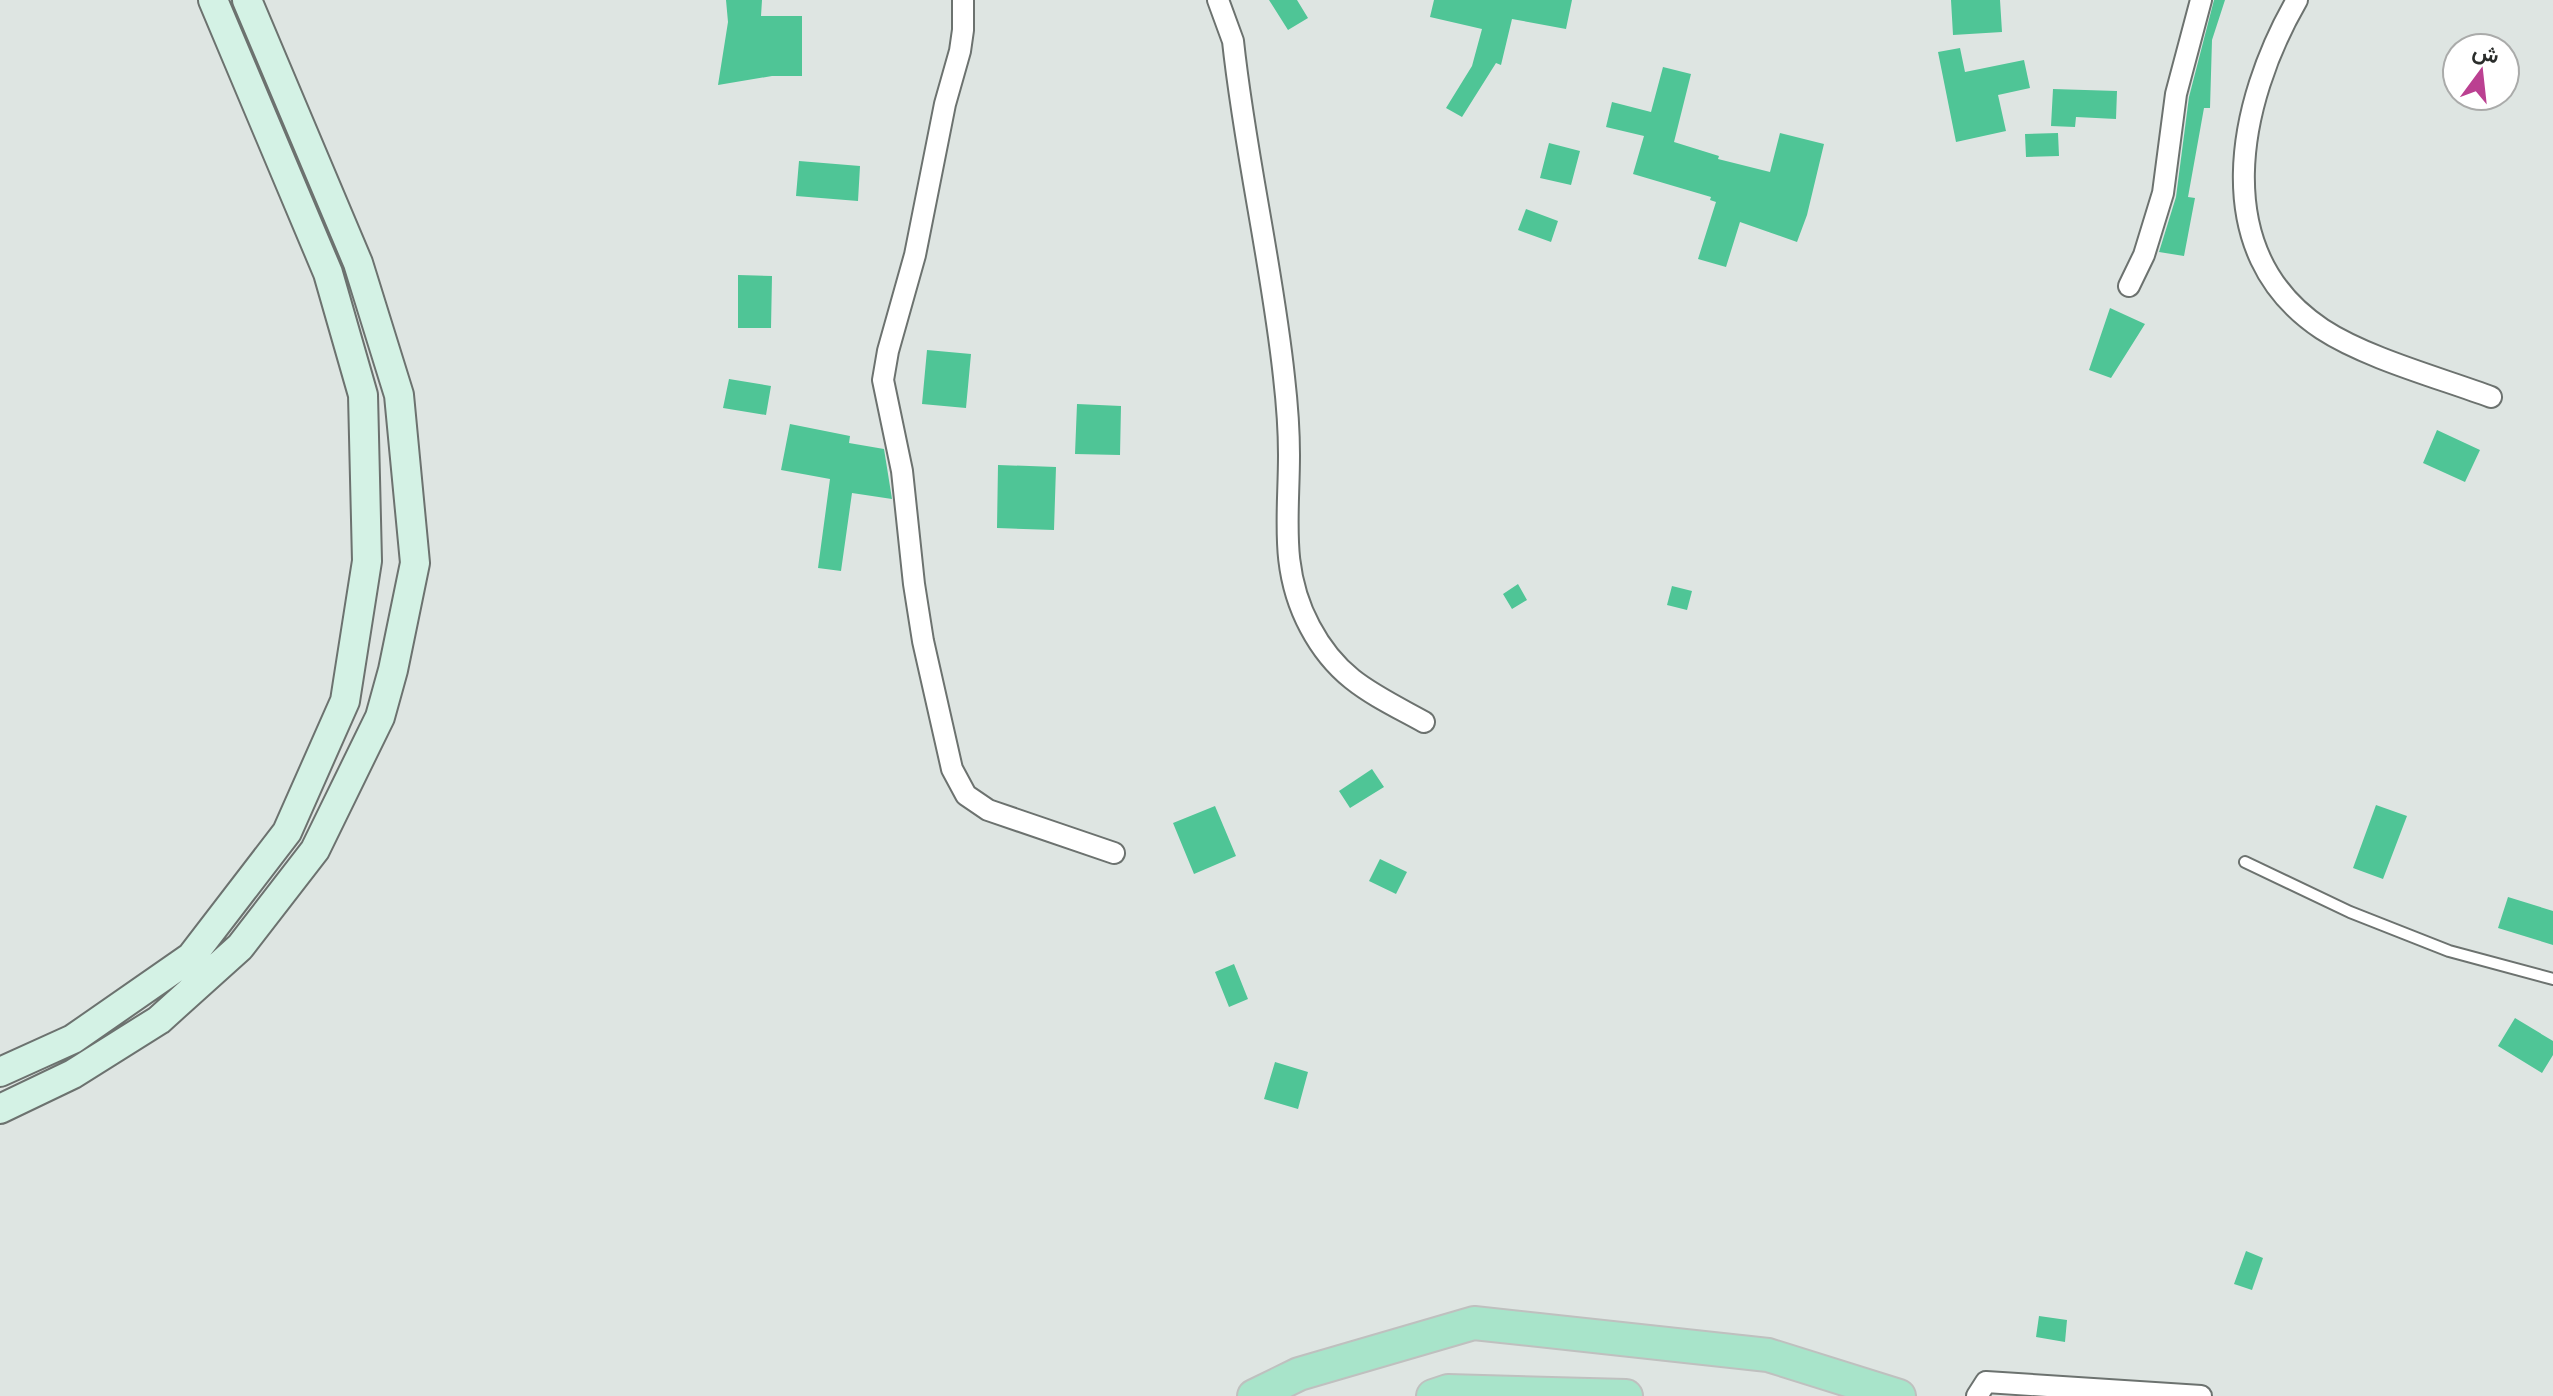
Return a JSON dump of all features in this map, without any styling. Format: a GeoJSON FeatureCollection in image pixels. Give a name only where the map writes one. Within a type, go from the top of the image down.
{"type":"FeatureCollection","features":[{"type":"Feature","properties":{"kind":"main road"},"geometry":{"type":"LineString","coordinates":[[0,1072],[73,1039],[191,957],[287,832],[345,701],[367,561],[363,395],[328,273],[213,0]]}},
{"type":"Feature","properties":{"kind":"main road"},"geometry":{"type":"LineString","coordinates":[[0,1109],[73,1074],[159,1020],[240,947],[315,850],[380,717],[393,670],[415,563],[399,395],[358,263],[247,0]]}},
{"type":"Feature","properties":{"kind":"main road"},"geometry":{"type":"LineString","coordinates":[[351,661],[393,670]]}},
{"type":"Feature","properties":{"kind":"main road"},"geometry":{"type":"LineString","coordinates":[[56,1047],[73,1074]]}},
{"type":"Feature","properties":{"kind":"main road"},"geometry":{"type":"LineString","coordinates":[[1254,1396],[1299,1374],[1474,1323],[1768,1355],[1899,1396]]}},
{"type":"Feature","properties":{"kind":"main road"},"geometry":{"type":"LineString","coordinates":[[1433,1396],[1448,1391],[1626,1396]]}},
{"type":"Feature","properties":{"kind":"street"},"geometry":{"type":"LineString","coordinates":[[963,0],[960,51],[945,104],[915,255],[883,380],[899,446],[923,641],[952,769],[966,795],[988,810],[1114,853]]}},
{"type":"Feature","properties":{"kind":"street"},"geometry":{"type":"LineString","coordinates":[[1218,0],[1233,41],[1284,373],[1289,454],[1286,543],[1292,581],[1308,625],[1333,664],[1366,690],[1424,722]]}},
{"type":"Feature","properties":{"kind":"street"},"geometry":{"type":"LineString","coordinates":[[2129,286],[2156,222],[2166,178],[2176,94],[2201,0]]}},
{"type":"Feature","properties":{"kind":"street"},"geometry":{"type":"LineString","coordinates":[[2297,0],[2263,74],[2244,156],[2244,206],[2258,253],[2284,295],[2320,328],[2363,350],[2491,397]]}},
{"type":"Feature","properties":{"kind":"street"},"geometry":{"type":"LineString","coordinates":[[1977,1396],[1986,1382],[2201,1396]]}},
{"type":"Feature","properties":{"kind":"lane"},"geometry":{"type":"LineString","coordinates":[[2245,862],[2350,912],[2449,951],[2553,979]]}},
{"type":"Feature","properties":{"kind":"building"},"geometry":{"type":"Polygon","coordinates":[[[726,0],[762,0],[761,16],[802,16],[802,76],[772,76],[718,85],[728,22],[726,0]]]}},
{"type":"Feature","properties":{"kind":"building"},"geometry":{"type":"Polygon","coordinates":[[[1269,0],[1297,0],[1308,18],[1288,30],[1269,0]]]}},
{"type":"Feature","properties":{"kind":"building"},"geometry":{"type":"Polygon","coordinates":[[[1434,0],[1572,0],[1566,29],[1512,19],[1501,65],[1496,63],[1462,117],[1446,108],[1472,66],[1482,29],[1430,17],[1434,0]]]}},
{"type":"Feature","properties":{"kind":"building"},"geometry":{"type":"Polygon","coordinates":[[[1951,0],[2000,0],[2002,32],[1953,35],[1951,0]]]}},
{"type":"Feature","properties":{"kind":"building"},"geometry":{"type":"Polygon","coordinates":[[[2214,0],[2225,0],[2212,40],[2210,108],[2204,108],[2188,197],[2195,198],[2184,256],[2159,252],[2176,197],[2189,97],[2214,0]]]}},
{"type":"Feature","properties":{"kind":"building"},"geometry":{"type":"Polygon","coordinates":[[[1960,48],[1965,72],[2024,60],[2030,88],[1998,95],[2006,131],[1956,142],[1938,52],[1960,48]]]}},
{"type":"Feature","properties":{"kind":"building"},"geometry":{"type":"Polygon","coordinates":[[[1663,67],[1691,74],[1674,142],[1719,156],[1718,159],[1770,172],[1780,133],[1824,144],[1807,215],[1797,242],[1740,222],[1726,267],[1698,259],[1716,202],[1710,200],[1711,197],[1633,174],[1644,136],[1606,127],[1612,102],[1651,112],[1663,67]]]}},
{"type":"Feature","properties":{"kind":"building"},"geometry":{"type":"Polygon","coordinates":[[[2053,89],[2117,91],[2116,119],[2076,117],[2075,127],[2051,126],[2053,89]]]}},
{"type":"Feature","properties":{"kind":"building"},"geometry":{"type":"Polygon","coordinates":[[[2058,133],[2059,156],[2026,157],[2025,134],[2058,133]]]}},
{"type":"Feature","properties":{"kind":"building"},"geometry":{"type":"Polygon","coordinates":[[[1549,143],[1580,151],[1571,185],[1540,178],[1549,143]]]}},
{"type":"Feature","properties":{"kind":"building"},"geometry":{"type":"Polygon","coordinates":[[[799,161],[860,166],[858,201],[796,196],[799,161]]]}},
{"type":"Feature","properties":{"kind":"building"},"geometry":{"type":"Polygon","coordinates":[[[1526,209],[1558,221],[1551,242],[1518,230],[1526,209]]]}},
{"type":"Feature","properties":{"kind":"building"},"geometry":{"type":"Polygon","coordinates":[[[738,275],[772,276],[771,328],[738,328],[738,275]]]}},
{"type":"Feature","properties":{"kind":"building"},"geometry":{"type":"Polygon","coordinates":[[[2110,308],[2145,324],[2111,378],[2089,370],[2110,308]]]}},
{"type":"Feature","properties":{"kind":"building"},"geometry":{"type":"Polygon","coordinates":[[[927,350],[971,354],[966,408],[922,404],[927,350]]]}},
{"type":"Feature","properties":{"kind":"building"},"geometry":{"type":"Polygon","coordinates":[[[729,379],[771,386],[766,415],[723,408],[729,379]]]}},
{"type":"Feature","properties":{"kind":"building"},"geometry":{"type":"Polygon","coordinates":[[[1077,404],[1121,406],[1120,455],[1075,454],[1077,404]]]}},
{"type":"Feature","properties":{"kind":"building"},"geometry":{"type":"Polygon","coordinates":[[[790,424],[850,436],[849,443],[884,449],[892,499],[852,493],[841,571],[818,568],[830,479],[781,470],[790,424]]]}},
{"type":"Feature","properties":{"kind":"building"},"geometry":{"type":"Polygon","coordinates":[[[2437,430],[2480,450],[2465,482],[2423,463],[2437,430]]]}},
{"type":"Feature","properties":{"kind":"building"},"geometry":{"type":"Polygon","coordinates":[[[998,465],[1056,467],[1054,530],[997,528],[998,465]]]}},
{"type":"Feature","properties":{"kind":"building"},"geometry":{"type":"Polygon","coordinates":[[[1518,584],[1527,600],[1512,609],[1503,594],[1518,584]]]}},
{"type":"Feature","properties":{"kind":"building"},"geometry":{"type":"Polygon","coordinates":[[[1672,586],[1692,591],[1687,610],[1667,605],[1672,586]]]}},
{"type":"Feature","properties":{"kind":"building"},"geometry":{"type":"Polygon","coordinates":[[[1372,769],[1384,787],[1350,808],[1339,791],[1372,769]]]}},
{"type":"Feature","properties":{"kind":"building"},"geometry":{"type":"Polygon","coordinates":[[[2376,805],[2407,816],[2383,879],[2353,868],[2376,805]]]}},
{"type":"Feature","properties":{"kind":"building"},"geometry":{"type":"Polygon","coordinates":[[[1215,806],[1236,856],[1194,874],[1173,823],[1215,806]]]}},
{"type":"Feature","properties":{"kind":"building"},"geometry":{"type":"Polygon","coordinates":[[[1380,859],[1407,872],[1396,894],[1369,881],[1380,859]]]}},
{"type":"Feature","properties":{"kind":"building"},"geometry":{"type":"Polygon","coordinates":[[[2508,897],[2553,911],[2553,945],[2498,928],[2508,897]]]}},
{"type":"Feature","properties":{"kind":"building"},"geometry":{"type":"Polygon","coordinates":[[[1234,964],[1248,999],[1229,1007],[1215,972],[1234,964]]]}},
{"type":"Feature","properties":{"kind":"building"},"geometry":{"type":"Polygon","coordinates":[[[2515,1018],[2553,1041],[2553,1055],[2542,1073],[2498,1046],[2515,1018]]]}},
{"type":"Feature","properties":{"kind":"building"},"geometry":{"type":"Polygon","coordinates":[[[1275,1062],[1308,1072],[1298,1109],[1264,1099],[1275,1062]]]}},
{"type":"Feature","properties":{"kind":"building"},"geometry":{"type":"Polygon","coordinates":[[[2246,1251],[2263,1258],[2252,1290],[2234,1284],[2246,1251]]]}},
{"type":"Feature","properties":{"kind":"building"},"geometry":{"type":"Polygon","coordinates":[[[2039,1316],[2067,1320],[2065,1342],[2036,1337],[2039,1316]]]}}]}
